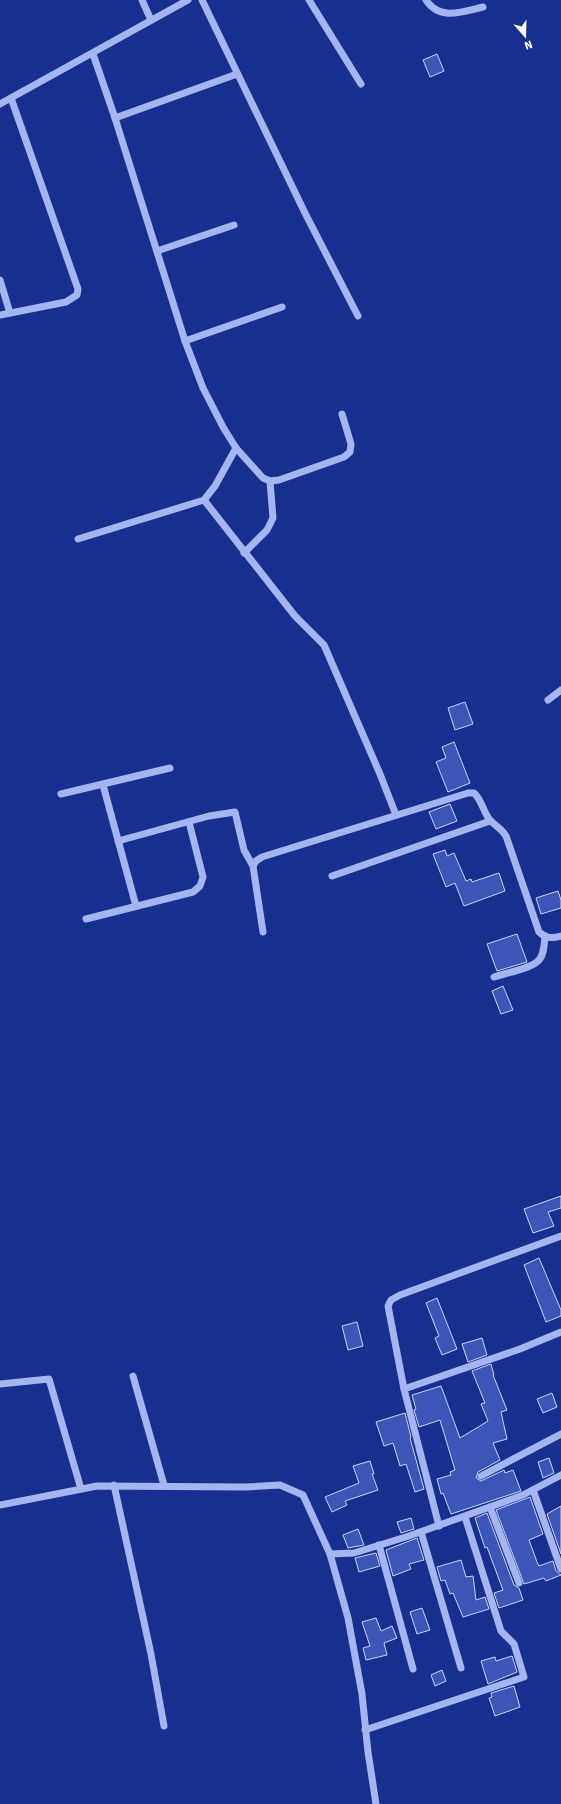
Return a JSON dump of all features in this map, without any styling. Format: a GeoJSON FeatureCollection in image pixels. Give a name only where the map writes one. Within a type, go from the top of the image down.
{"type":"FeatureCollection","features":[{"type":"Feature","properties":{"kind":"street"},"geometry":{"type":"LineString","coordinates":[[142,0],[151,20]]}},
{"type":"Feature","properties":{"kind":"street"},"geometry":{"type":"LineString","coordinates":[[0,104],[151,20],[175,3],[188,0]]}},
{"type":"Feature","properties":{"kind":"street"},"geometry":{"type":"LineString","coordinates":[[202,0],[305,213],[358,316]]}},
{"type":"Feature","properties":{"kind":"street"},"geometry":{"type":"LineString","coordinates":[[309,0],[361,84]]}},
{"type":"Feature","properties":{"kind":"street"},"geometry":{"type":"LineString","coordinates":[[426,0],[436,10],[446,14],[483,7]]}},
{"type":"Feature","properties":{"kind":"street"},"geometry":{"type":"LineString","coordinates":[[92,54],[115,118],[185,340],[203,388],[222,427],[236,448],[262,478],[270,482],[279,480],[344,457],[350,452],[351,444],[342,414]]}},
{"type":"Feature","properties":{"kind":"street"},"geometry":{"type":"LineString","coordinates":[[115,118],[237,74]]}},
{"type":"Feature","properties":{"kind":"street"},"geometry":{"type":"LineString","coordinates":[[0,315],[66,302],[77,295],[78,289],[11,98]]}},
{"type":"Feature","properties":{"kind":"street"},"geometry":{"type":"LineString","coordinates":[[157,251],[234,225]]}},
{"type":"Feature","properties":{"kind":"street"},"geometry":{"type":"LineString","coordinates":[[0,280],[10,313]]}},
{"type":"Feature","properties":{"kind":"street"},"geometry":{"type":"LineString","coordinates":[[185,340],[282,308]]}},
{"type":"Feature","properties":{"kind":"street"},"geometry":{"type":"LineString","coordinates":[[78,538],[204,500],[215,486],[236,448]]}},
{"type":"Feature","properties":{"kind":"street"},"geometry":{"type":"LineString","coordinates":[[244,553],[267,530],[274,518],[270,482]]}},
{"type":"Feature","properties":{"kind":"street"},"geometry":{"type":"LineString","coordinates":[[204,500],[244,553],[295,616],[324,645],[377,767],[396,815]]}},
{"type":"Feature","properties":{"kind":"street"},"geometry":{"type":"LineString","coordinates":[[548,700],[561,690]]}},
{"type":"Feature","properties":{"kind":"street"},"geometry":{"type":"LineString","coordinates":[[61,794],[170,768]]}},
{"type":"Feature","properties":{"kind":"street"},"geometry":{"type":"LineString","coordinates":[[103,785],[136,906]]}},
{"type":"Feature","properties":{"kind":"street"},"geometry":{"type":"LineString","coordinates":[[253,866],[256,861],[262,857],[459,795],[474,793],[478,796],[490,820],[502,829],[506,836],[539,932],[545,937],[553,938],[561,936]]}},
{"type":"Feature","properties":{"kind":"street"},"geometry":{"type":"LineString","coordinates":[[118,840],[209,816],[235,812],[244,850],[253,866],[263,932]]}},
{"type":"Feature","properties":{"kind":"street"},"geometry":{"type":"LineString","coordinates":[[332,876],[490,820]]}},
{"type":"Feature","properties":{"kind":"street"},"geometry":{"type":"LineString","coordinates":[[86,919],[193,892],[200,886],[203,878],[189,822]]}},
{"type":"Feature","properties":{"kind":"street"},"geometry":{"type":"LineString","coordinates":[[494,977],[538,961],[542,954],[545,937]]}},
{"type":"Feature","properties":{"kind":"street"},"geometry":{"type":"LineString","coordinates":[[439,1526],[404,1389],[388,1306],[391,1300],[400,1295],[561,1236]]}},
{"type":"Feature","properties":{"kind":"street"},"geometry":{"type":"LineString","coordinates":[[404,1389],[520,1349],[561,1332]]}},
{"type":"Feature","properties":{"kind":"street"},"geometry":{"type":"LineString","coordinates":[[134,1376],[164,1485]]}},
{"type":"Feature","properties":{"kind":"street"},"geometry":{"type":"LineString","coordinates":[[0,1384],[49,1379],[81,1489]]}},
{"type":"Feature","properties":{"kind":"street"},"geometry":{"type":"LineString","coordinates":[[481,1476],[561,1434]]}},
{"type":"Feature","properties":{"kind":"street"},"geometry":{"type":"LineString","coordinates":[[330,1554],[354,1553],[439,1526],[534,1490],[561,1475]]}},
{"type":"Feature","properties":{"kind":"street"},"geometry":{"type":"LineString","coordinates":[[114,1485],[151,1654],[164,1726]]}},
{"type":"Feature","properties":{"kind":"street"},"geometry":{"type":"LineString","coordinates":[[0,1505],[97,1486],[114,1485],[246,1487],[280,1485],[303,1495],[330,1554],[348,1618],[362,1694],[365,1730],[376,1804]]}},
{"type":"Feature","properties":{"kind":"street"},"geometry":{"type":"LineString","coordinates":[[534,1490],[561,1569]]}},
{"type":"Feature","properties":{"kind":"street"},"geometry":{"type":"LineString","coordinates":[[490,1507],[519,1583]]}},
{"type":"Feature","properties":{"kind":"street"},"geometry":{"type":"LineString","coordinates":[[365,1730],[524,1677],[514,1644],[501,1631],[465,1517]]}},
{"type":"Feature","properties":{"kind":"street"},"geometry":{"type":"LineString","coordinates":[[421,1532],[461,1668]]}},
{"type":"Feature","properties":{"kind":"street"},"geometry":{"type":"LineString","coordinates":[[379,1545],[413,1669]]}},
{"type":"Feature","properties":{"kind":"building"},"geometry":{"type":"Polygon","coordinates":[[[437,54],[444,71],[430,77],[423,60],[437,54]]]}},
{"type":"Feature","properties":{"kind":"building"},"geometry":{"type":"Polygon","coordinates":[[[465,702],[473,724],[455,730],[448,708],[465,702]]]}},
{"type":"Feature","properties":{"kind":"building"},"geometry":{"type":"Polygon","coordinates":[[[454,742],[470,783],[448,792],[436,762],[446,758],[442,747],[454,742]]]}},
{"type":"Feature","properties":{"kind":"building"},"geometry":{"type":"Polygon","coordinates":[[[450,804],[457,821],[436,829],[429,812],[450,804]]]}},
{"type":"Feature","properties":{"kind":"building"},"geometry":{"type":"Polygon","coordinates":[[[445,850],[447,856],[454,853],[466,881],[471,879],[472,882],[499,873],[505,891],[464,906],[455,883],[446,887],[433,854],[445,850]]]}},
{"type":"Feature","properties":{"kind":"building"},"geometry":{"type":"Polygon","coordinates":[[[558,891],[561,900],[561,908],[541,914],[536,898],[558,891]]]}},
{"type":"Feature","properties":{"kind":"building"},"geometry":{"type":"Polygon","coordinates":[[[517,934],[527,962],[497,971],[487,944],[517,934]]]}},
{"type":"Feature","properties":{"kind":"building"},"geometry":{"type":"Polygon","coordinates":[[[503,986],[513,1010],[501,1014],[492,991],[503,986]]]}},
{"type":"Feature","properties":{"kind":"building"},"geometry":{"type":"Polygon","coordinates":[[[561,1196],[561,1208],[548,1212],[554,1226],[533,1233],[524,1209],[561,1196]]]}},
{"type":"Feature","properties":{"kind":"building"},"geometry":{"type":"Polygon","coordinates":[[[539,1258],[561,1310],[561,1316],[546,1322],[524,1265],[539,1258]]]}},
{"type":"Feature","properties":{"kind":"building"},"geometry":{"type":"Polygon","coordinates":[[[437,1298],[457,1349],[442,1355],[435,1338],[439,1336],[426,1303],[437,1298]]]}},
{"type":"Feature","properties":{"kind":"building"},"geometry":{"type":"Polygon","coordinates":[[[357,1322],[363,1346],[348,1350],[342,1326],[357,1322]]]}},
{"type":"Feature","properties":{"kind":"building"},"geometry":{"type":"Polygon","coordinates":[[[482,1338],[487,1355],[468,1362],[462,1344],[482,1338]]]}},
{"type":"Feature","properties":{"kind":"building"},"geometry":{"type":"Polygon","coordinates":[[[491,1364],[493,1375],[507,1410],[501,1412],[507,1439],[493,1443],[500,1460],[478,1472],[476,1478],[481,1481],[504,1470],[505,1473],[513,1470],[521,1491],[451,1514],[443,1493],[441,1494],[437,1479],[451,1475],[450,1472],[455,1470],[440,1420],[419,1427],[414,1410],[416,1409],[412,1395],[441,1386],[460,1438],[488,1421],[481,1404],[485,1403],[472,1371],[491,1364]]]}},
{"type":"Feature","properties":{"kind":"building"},"geometry":{"type":"Polygon","coordinates":[[[552,1393],[557,1407],[543,1413],[537,1399],[552,1393]]]}},
{"type":"Feature","properties":{"kind":"building"},"geometry":{"type":"Polygon","coordinates":[[[405,1413],[410,1438],[424,1489],[415,1492],[406,1464],[400,1466],[393,1443],[384,1446],[376,1422],[405,1413]]]}},
{"type":"Feature","properties":{"kind":"building"},"geometry":{"type":"Polygon","coordinates":[[[549,1458],[554,1473],[543,1478],[538,1462],[549,1458]]]}},
{"type":"Feature","properties":{"kind":"building"},"geometry":{"type":"Polygon","coordinates":[[[370,1461],[374,1474],[372,1474],[378,1490],[345,1501],[347,1505],[332,1512],[325,1497],[359,1483],[353,1466],[370,1461]]]}},
{"type":"Feature","properties":{"kind":"building"},"geometry":{"type":"Polygon","coordinates":[[[530,1497],[543,1534],[529,1540],[537,1562],[539,1566],[553,1561],[556,1571],[561,1575],[546,1581],[544,1578],[524,1584],[496,1510],[530,1497]]]}},
{"type":"Feature","properties":{"kind":"building"},"geometry":{"type":"Polygon","coordinates":[[[561,1506],[561,1554],[547,1514],[561,1506]]]}},
{"type":"Feature","properties":{"kind":"building"},"geometry":{"type":"Polygon","coordinates":[[[487,1513],[514,1585],[519,1588],[523,1600],[499,1608],[494,1593],[503,1590],[487,1547],[485,1548],[475,1518],[487,1513]]]}},
{"type":"Feature","properties":{"kind":"building"},"geometry":{"type":"Polygon","coordinates":[[[411,1518],[414,1529],[401,1533],[397,1522],[411,1518]]]}},
{"type":"Feature","properties":{"kind":"building"},"geometry":{"type":"Polygon","coordinates":[[[358,1529],[364,1545],[348,1548],[343,1535],[358,1529]]]}},
{"type":"Feature","properties":{"kind":"building"},"geometry":{"type":"Polygon","coordinates":[[[417,1538],[424,1560],[409,1564],[411,1569],[393,1576],[386,1550],[417,1538]]]}},
{"type":"Feature","properties":{"kind":"building"},"geometry":{"type":"Polygon","coordinates":[[[376,1553],[380,1566],[359,1572],[355,1558],[376,1553]]]}},
{"type":"Feature","properties":{"kind":"building"},"geometry":{"type":"Polygon","coordinates":[[[461,1560],[466,1577],[473,1576],[476,1600],[485,1597],[489,1609],[463,1617],[453,1593],[450,1594],[445,1580],[441,1581],[437,1567],[461,1560]]]}},
{"type":"Feature","properties":{"kind":"building"},"geometry":{"type":"Polygon","coordinates":[[[422,1608],[430,1630],[417,1634],[410,1612],[422,1608]]]}},
{"type":"Feature","properties":{"kind":"building"},"geometry":{"type":"Polygon","coordinates":[[[376,1618],[381,1631],[392,1626],[397,1638],[384,1643],[387,1655],[366,1660],[363,1648],[370,1646],[362,1622],[376,1618]]]}},
{"type":"Feature","properties":{"kind":"building"},"geometry":{"type":"Polygon","coordinates":[[[512,1656],[517,1672],[488,1684],[481,1661],[495,1657],[496,1661],[512,1656]]]}},
{"type":"Feature","properties":{"kind":"building"},"geometry":{"type":"Polygon","coordinates":[[[442,1670],[446,1681],[435,1686],[431,1675],[442,1670]]]}},
{"type":"Feature","properties":{"kind":"building"},"geometry":{"type":"Polygon","coordinates":[[[514,1686],[520,1707],[495,1716],[489,1698],[492,1697],[491,1693],[514,1686]]]}}]}
